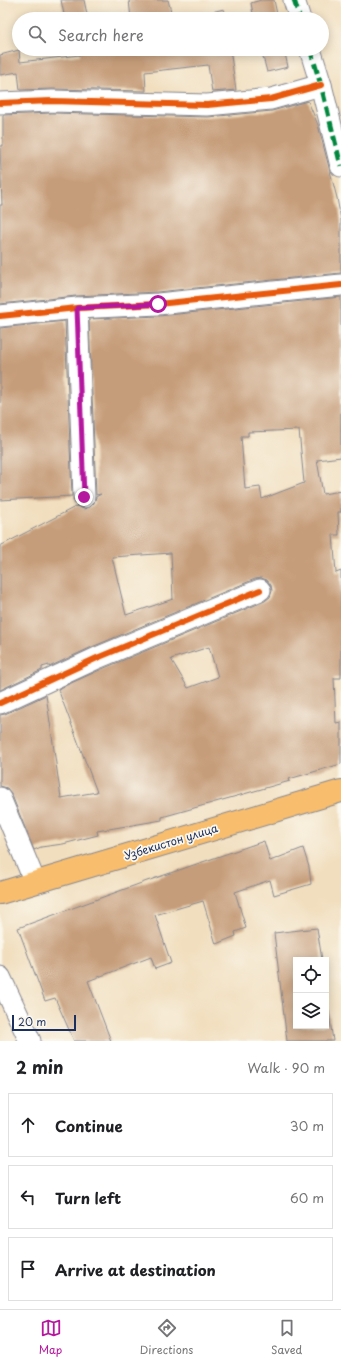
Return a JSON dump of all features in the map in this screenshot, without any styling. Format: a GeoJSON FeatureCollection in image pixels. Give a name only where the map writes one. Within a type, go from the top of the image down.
{"type":"FeatureCollection","features":[{"type":"Feature","properties":{"kind":"main road","name":"Узбекистон улица"},"geometry":{"type":"LineString","coordinates":[[0,893],[341,792]]}},
{"type":"Feature","properties":{"kind":"street"},"geometry":{"type":"LineString","coordinates":[[294,0],[298,12]]}},
{"type":"Feature","properties":{"kind":"street"},"geometry":{"type":"LineString","coordinates":[[312,56],[321,85],[341,166]]}},
{"type":"Feature","properties":{"kind":"street"},"geometry":{"type":"LineString","coordinates":[[0,103],[52,101],[207,105],[271,99],[321,85]]}},
{"type":"Feature","properties":{"kind":"street"},"geometry":{"type":"LineString","coordinates":[[0,316],[77,308],[158,304],[341,285]]}},
{"type":"Feature","properties":{"kind":"street"},"geometry":{"type":"LineString","coordinates":[[77,308],[84,497]]}},
{"type":"Feature","properties":{"kind":"street"},"geometry":{"type":"LineString","coordinates":[[0,702],[97,658],[260,590]]}},
{"type":"Feature","properties":{"kind":"street"},"geometry":{"type":"LineString","coordinates":[[0,798],[36,882]]}},
{"type":"Feature","properties":{"kind":"street"},"geometry":{"type":"LineString","coordinates":[[0,977],[30,1041]]}},
{"type":"Feature","properties":{"kind":"building"},"geometry":{"type":"Polygon","coordinates":[[[61,0],[84,0],[87,12],[64,12],[61,0]]]}},
{"type":"Feature","properties":{"kind":"building"},"geometry":{"type":"Polygon","coordinates":[[[129,0],[168,0],[171,12],[130,12],[129,0]]]}},
{"type":"Feature","properties":{"kind":"building"},"geometry":{"type":"Polygon","coordinates":[[[261,0],[274,0],[277,12],[253,12],[251,3],[261,0]]]}},
{"type":"Feature","properties":{"kind":"building"},"geometry":{"type":"Polygon","coordinates":[[[224,9],[224,12],[212,12],[224,9]]]}},
{"type":"Feature","properties":{"kind":"building"},"geometry":{"type":"Polygon","coordinates":[[[12,52],[12,56],[20,56],[20,62],[71,56],[231,56],[236,90],[212,92],[208,65],[145,72],[146,91],[52,89],[20,90],[18,72],[0,75],[0,55],[12,52]]]}},
{"type":"Feature","properties":{"kind":"building"},"geometry":{"type":"Polygon","coordinates":[[[263,56],[286,56],[288,67],[267,72],[263,56]]]}},
{"type":"Feature","properties":{"kind":"building"},"geometry":{"type":"Polygon","coordinates":[[[308,101],[318,125],[337,198],[341,220],[341,273],[157,292],[76,296],[0,304],[0,205],[2,205],[0,146],[3,146],[3,115],[52,113],[208,117],[272,111],[308,101]]]}},
{"type":"Feature","properties":{"kind":"building"},"geometry":{"type":"Polygon","coordinates":[[[341,297],[341,457],[317,460],[323,494],[341,491],[341,512],[338,512],[339,535],[333,535],[336,573],[341,571],[341,678],[334,678],[336,723],[341,722],[341,764],[289,779],[290,781],[162,817],[162,820],[97,831],[98,835],[63,844],[41,847],[34,850],[11,793],[7,788],[0,786],[0,715],[46,695],[61,798],[97,792],[58,689],[265,601],[270,597],[272,591],[271,585],[267,580],[261,578],[255,579],[92,647],[49,667],[49,665],[42,667],[42,670],[0,690],[0,546],[77,506],[84,509],[90,507],[94,503],[96,497],[101,494],[96,495],[89,319],[159,316],[341,297]],[[299,430],[248,432],[248,436],[241,436],[245,489],[260,487],[262,499],[304,483],[299,430]],[[171,553],[112,557],[126,615],[173,599],[171,553]],[[209,647],[171,659],[188,688],[218,677],[209,647]]]}},
{"type":"Feature","properties":{"kind":"building"},"geometry":{"type":"Polygon","coordinates":[[[65,321],[72,496],[0,500],[0,328],[65,321]]]}},
{"type":"Feature","properties":{"kind":"building"},"geometry":{"type":"Polygon","coordinates":[[[264,841],[270,861],[303,848],[309,867],[311,884],[274,895],[270,880],[235,892],[246,928],[235,932],[236,936],[216,944],[203,901],[155,915],[171,963],[155,969],[151,957],[88,981],[111,1041],[74,1041],[55,998],[45,1001],[18,928],[147,881],[264,841]]]}},
{"type":"Feature","properties":{"kind":"building"},"geometry":{"type":"Polygon","coordinates":[[[317,928],[322,957],[293,957],[293,1029],[329,1029],[329,1013],[333,1041],[287,1041],[274,933],[317,928]]]}},
{"type":"Feature","properties":{"kind":"marked path"},"geometry":{"type":"LineString","coordinates":[[294,0],[298,12]]}},
{"type":"Feature","properties":{"kind":"marked path"},"geometry":{"type":"LineString","coordinates":[[312,56],[321,85],[341,166]]}},
{"type":"Feature","properties":{"kind":"cycle path"},"geometry":{"type":"LineString","coordinates":[[0,103],[52,101],[207,105],[271,99],[321,85]]}},
{"type":"Feature","properties":{"kind":"cycle path"},"geometry":{"type":"LineString","coordinates":[[0,316],[77,308],[158,304],[341,285]]}},
{"type":"Feature","properties":{"kind":"cycle path"},"geometry":{"type":"LineString","coordinates":[[0,703],[97,658],[260,590]]}},
{"type":"Feature","properties":{"kind":"route"},"geometry":{"type":"LineString","coordinates":[[84,497],[77,308],[158,304]]}}]}
